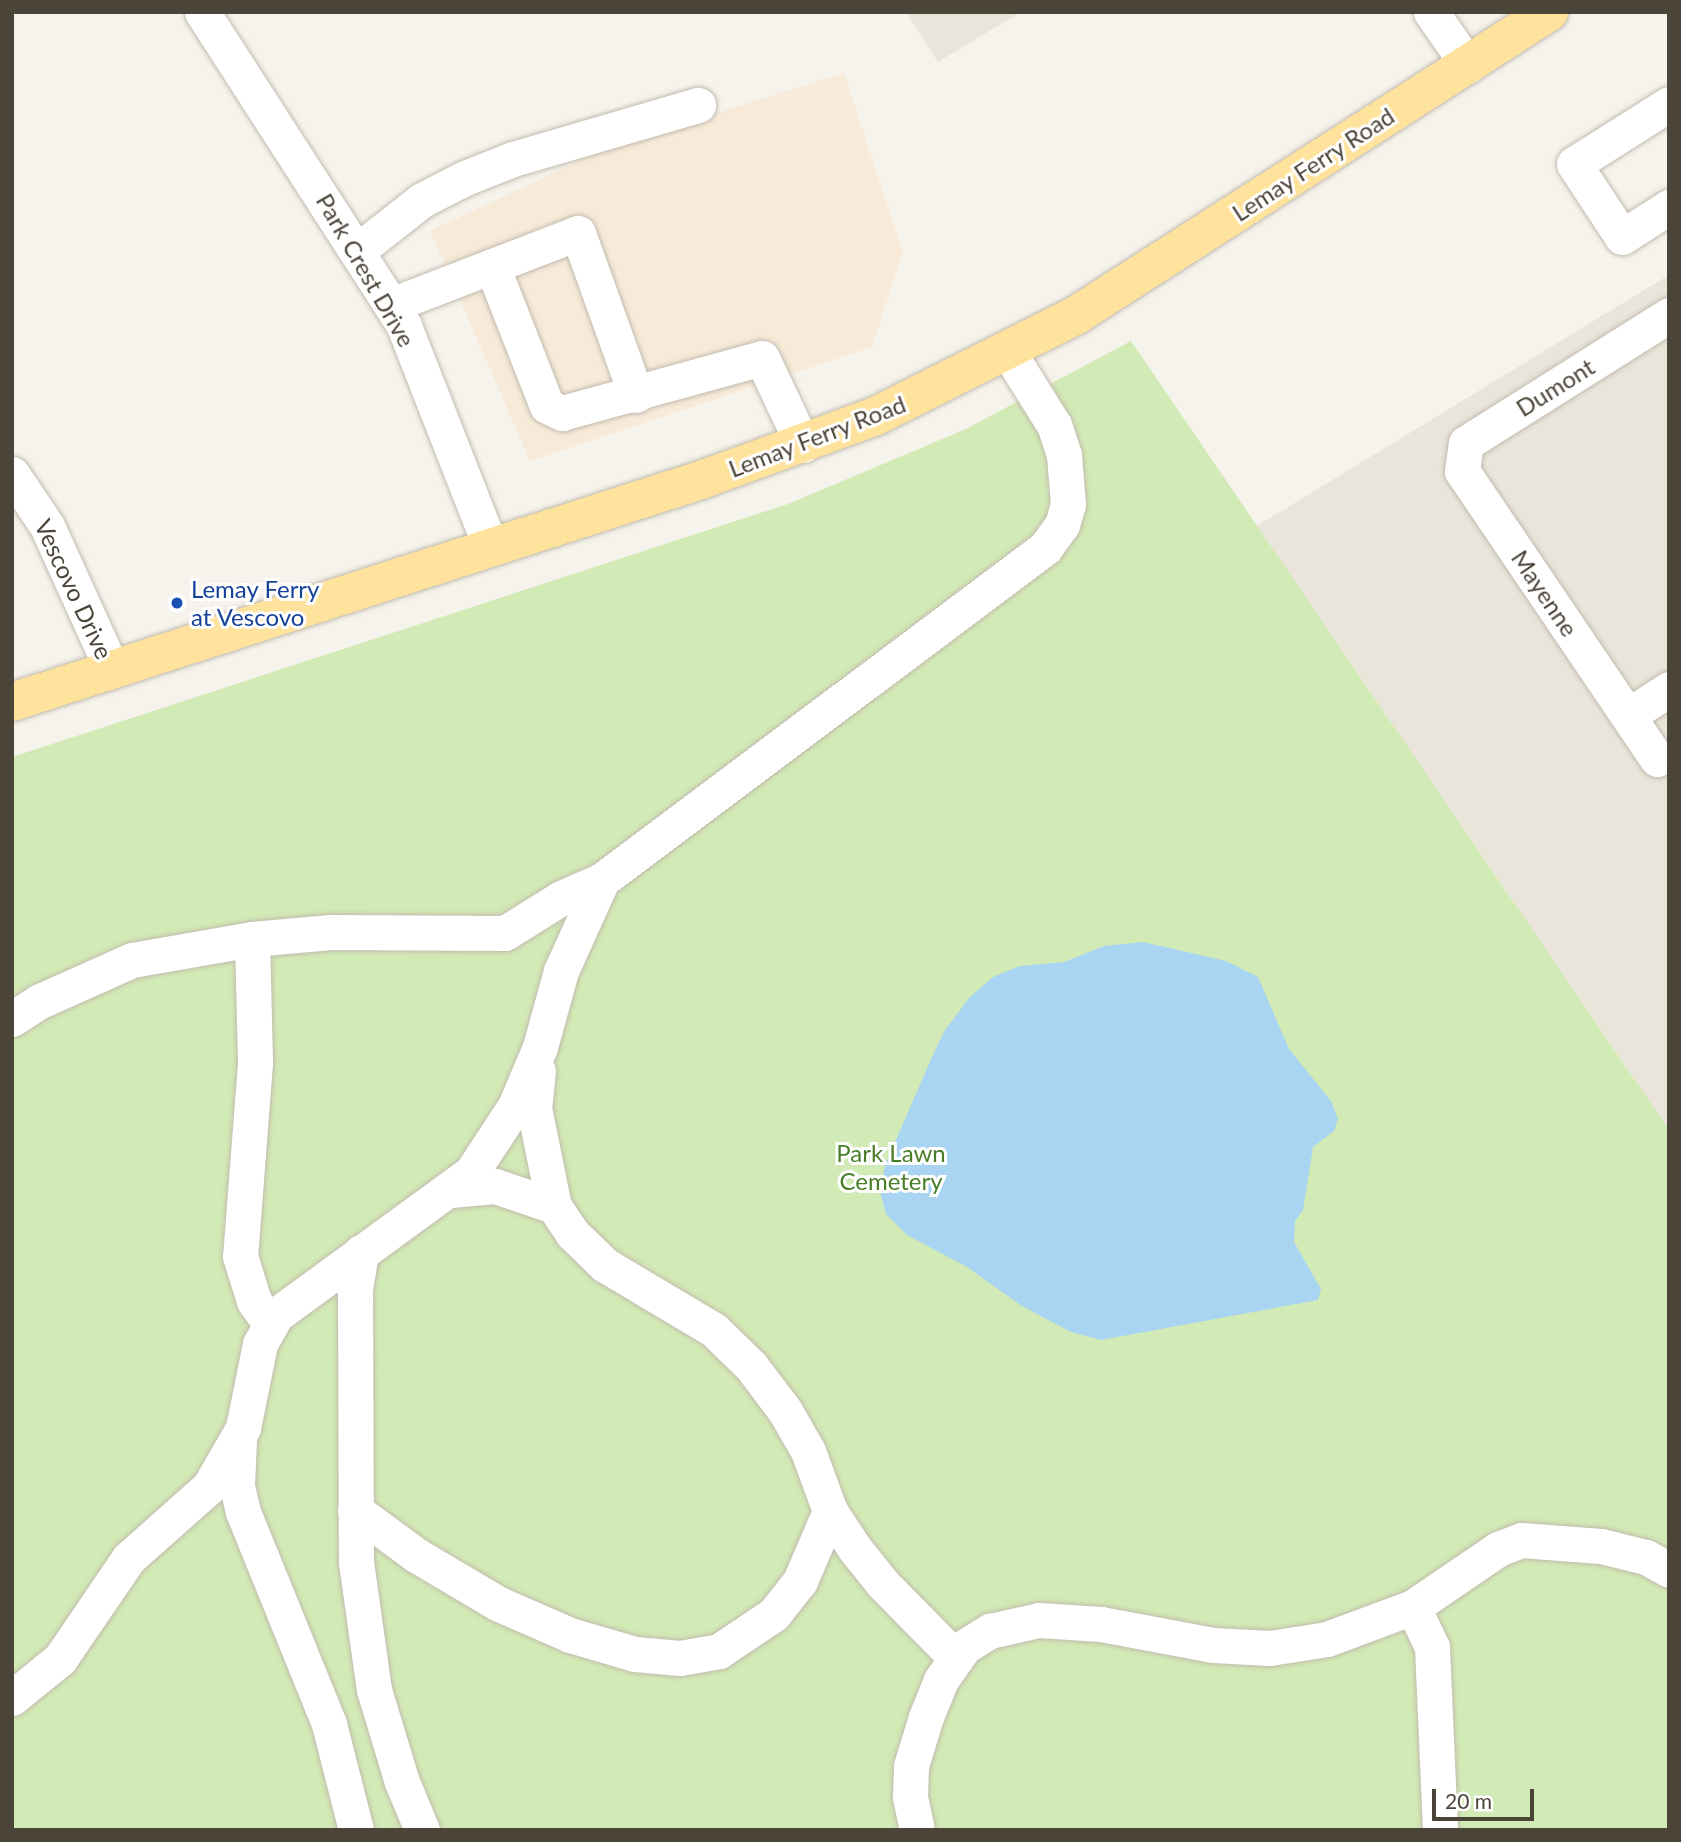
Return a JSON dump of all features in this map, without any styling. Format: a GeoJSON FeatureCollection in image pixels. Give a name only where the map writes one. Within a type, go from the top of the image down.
{"type":"FeatureCollection","features":[{"type":"Feature","properties":{"kind":"main road","name":"Lemay Ferry Road"},"geometry":{"type":"LineString","coordinates":[[12,702],[803,445],[876,416],[1009,353],[1147,271],[1549,12]]}},
{"type":"Feature","properties":{"kind":"street","name":"Park Crest Drive"},"geometry":{"type":"LineString","coordinates":[[203,12],[404,326],[491,548]]}},
{"type":"Feature","properties":{"kind":"street"},"geometry":{"type":"LineString","coordinates":[[1431,12],[1468,65]]}},
{"type":"Feature","properties":{"kind":"street"},"geometry":{"type":"LineString","coordinates":[[1669,104],[1574,164],[1622,237],[1669,207]]}},
{"type":"Feature","properties":{"kind":"street"},"geometry":{"type":"LineString","coordinates":[[357,251],[422,200],[465,177],[513,159],[698,105]]}},
{"type":"Feature","properties":{"kind":"street"},"geometry":{"type":"LineString","coordinates":[[391,305],[578,233],[636,395]]}},
{"type":"Feature","properties":{"kind":"street"},"geometry":{"type":"LineString","coordinates":[[492,266],[547,406],[562,413],[636,395],[762,358],[803,445]]}},
{"type":"Feature","properties":{"kind":"street","name":"Dumont"},"geometry":{"type":"LineString","coordinates":[[1462,471],[1466,443],[1669,315]]}},
{"type":"Feature","properties":{"kind":"street"},"geometry":{"type":"LineString","coordinates":[[12,1019],[51,996],[132,960],[253,939],[331,932],[505,933],[561,898],[602,880],[1045,548],[1062,525],[1068,505],[1064,455],[1054,425],[1009,353]]}},
{"type":"Feature","properties":{"kind":"street","name":"Mayenne"},"geometry":{"type":"LineString","coordinates":[[1462,471],[1629,715],[1665,762]]}},
{"type":"Feature","properties":{"kind":"street","name":"Vescovo Drive"},"geometry":{"type":"LineString","coordinates":[[12,474],[47,526],[112,669]]}},
{"type":"Feature","properties":{"kind":"street"},"geometry":{"type":"LineString","coordinates":[[1629,715],[1669,689]]}},
{"type":"Feature","properties":{"kind":"street"},"geometry":{"type":"LineString","coordinates":[[356,1830],[329,1724],[243,1512],[237,1486],[239,1437],[260,1343],[271,1325],[317,1282],[471,1173],[515,1106],[540,1047],[561,971],[602,880]]}},
{"type":"Feature","properties":{"kind":"street"},"geometry":{"type":"LineString","coordinates":[[253,939],[255,1063],[240,1256],[254,1301],[271,1325]]}},
{"type":"Feature","properties":{"kind":"street"},"geometry":{"type":"LineString","coordinates":[[540,1047],[534,1108],[554,1206],[573,1234],[605,1265],[714,1330],[751,1366],[808,1451],[830,1511],[883,1584],[956,1658]]}},
{"type":"Feature","properties":{"kind":"street"},"geometry":{"type":"LineString","coordinates":[[450,1190],[495,1186],[554,1206]]}},
{"type":"Feature","properties":{"kind":"street"},"geometry":{"type":"LineString","coordinates":[[361,1252],[355,1289],[356,1562],[374,1690],[402,1782],[422,1830]]}},
{"type":"Feature","properties":{"kind":"street"},"geometry":{"type":"LineString","coordinates":[[12,1698],[60,1659],[130,1558],[202,1495],[239,1437]]}},
{"type":"Feature","properties":{"kind":"street"},"geometry":{"type":"LineString","coordinates":[[355,1510],[416,1555],[499,1604],[570,1635],[635,1654],[680,1658],[719,1651],[774,1614],[800,1581],[830,1511]]}},
{"type":"Feature","properties":{"kind":"street"},"geometry":{"type":"LineString","coordinates":[[917,1830],[910,1796],[912,1766],[926,1717],[964,1647],[990,1631],[1039,1620],[1101,1625],[1213,1645],[1270,1648],[1328,1639],[1413,1607],[1498,1549],[1521,1540],[1601,1546],[1646,1557],[1669,1570]]}},
{"type":"Feature","properties":{"kind":"street"},"geometry":{"type":"LineString","coordinates":[[1413,1607],[1432,1647],[1440,1830]]}},
{"type":"Feature","properties":{"kind":"shaded area"},"geometry":{"type":"Polygon","coordinates":[[[906,12],[1021,12],[938,62],[906,12]]]}},
{"type":"Feature","properties":{"kind":"shaded area"},"geometry":{"type":"Polygon","coordinates":[[[844,73],[903,252],[872,347],[530,461],[430,231],[609,147],[844,73]]]}},
{"type":"Feature","properties":{"kind":"shaded area"},"geometry":{"type":"Polygon","coordinates":[[[1669,275],[1669,1130],[1257,526],[1669,275]]]}},
{"type":"Feature","properties":{"kind":"green space","name":"Park Lawn Cemetery"},"geometry":{"type":"Polygon","coordinates":[[[1131,341],[1669,1130],[1669,1830],[12,1830],[12,757],[788,504],[966,429],[1131,341]]]}},
{"type":"Feature","properties":{"kind":"water"},"geometry":{"type":"Polygon","coordinates":[[[1143,942],[1226,961],[1258,977],[1289,1049],[1331,1101],[1338,1119],[1334,1131],[1313,1147],[1303,1210],[1295,1221],[1294,1242],[1321,1289],[1318,1300],[1101,1340],[1071,1332],[1022,1306],[967,1267],[907,1235],[886,1214],[880,1192],[885,1165],[932,1057],[945,1030],[970,997],[993,977],[1020,966],[1064,962],[1104,946],[1143,942]]]}},
{"type":"Feature","properties":{"kind":"place","name":"Lemay Ferry at Vescovo"},"geometry":{"type":"Point","coordinates":[177,603]}}]}
